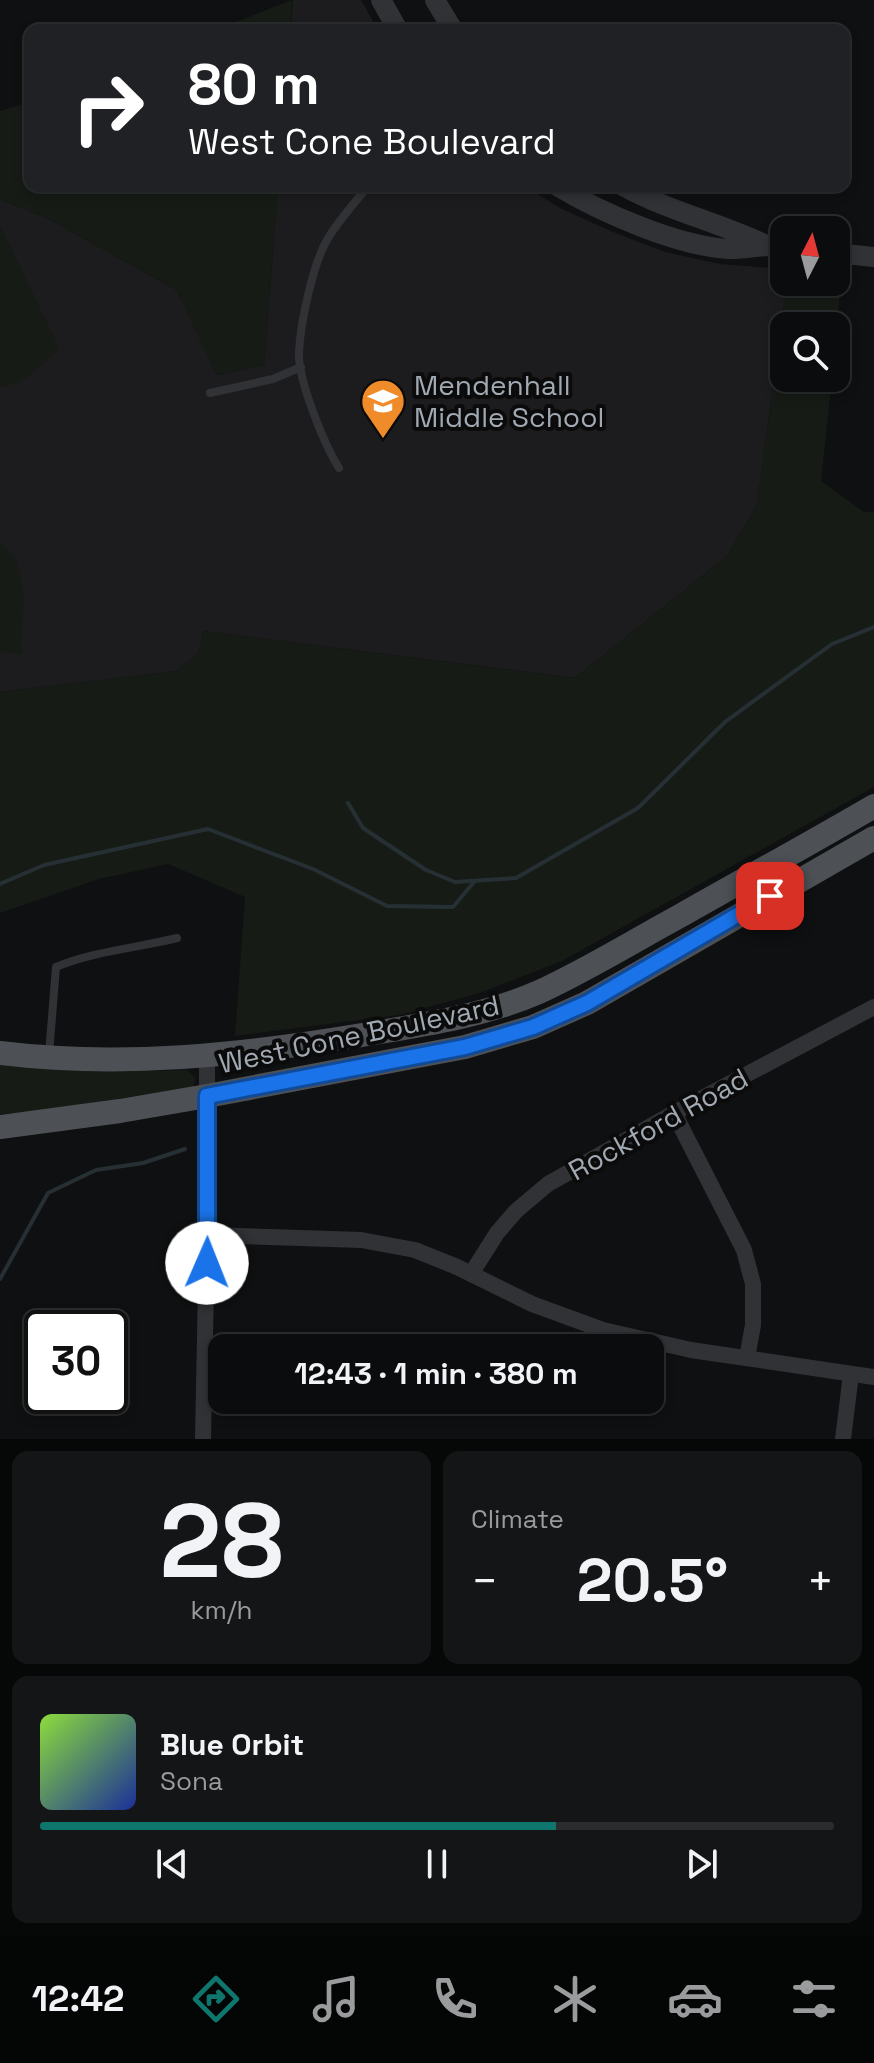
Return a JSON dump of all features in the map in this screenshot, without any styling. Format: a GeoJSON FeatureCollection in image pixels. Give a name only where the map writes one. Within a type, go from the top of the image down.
{"type":"FeatureCollection","features":[{"type":"Feature","properties":{"kind":"main road","name":"West Cone Boulevard"},"geometry":{"type":"LineString","coordinates":[[0,1053],[106,1061],[207,1057],[378,1032],[494,1009],[539,992],[607,956],[874,806]]}},
{"type":"Feature","properties":{"kind":"main road","name":"West Cone Boulevard"},"geometry":{"type":"LineString","coordinates":[[0,1127],[106,1114],[207,1096],[465,1047],[533,1027],[587,1003],[874,838]]}},
{"type":"Feature","properties":{"kind":"street"},"geometry":{"type":"LineString","coordinates":[[381,0],[395,24]]}},
{"type":"Feature","properties":{"kind":"street"},"geometry":{"type":"LineString","coordinates":[[435,0],[449,24]]}},
{"type":"Feature","properties":{"kind":"street"},"geometry":{"type":"LineString","coordinates":[[569,192],[629,221],[689,241],[728,249],[770,245]]}},
{"type":"Feature","properties":{"kind":"street"},"geometry":{"type":"LineString","coordinates":[[634,192],[697,219],[770,243]]}},
{"type":"Feature","properties":{"kind":"street"},"geometry":{"type":"LineString","coordinates":[[850,254],[874,257]]}},
{"type":"Feature","properties":{"kind":"street","name":"Rockford Road"},"geometry":{"type":"LineString","coordinates":[[471,1274],[497,1233],[516,1211],[548,1184],[874,1007]]}},
{"type":"Feature","properties":{"kind":"street"},"geometry":{"type":"LineString","coordinates":[[203,1439],[207,1057]]}},
{"type":"Feature","properties":{"kind":"street"},"geometry":{"type":"LineString","coordinates":[[674,1113],[744,1250],[753,1284],[753,1325],[747,1358]]}},
{"type":"Feature","properties":{"kind":"street"},"geometry":{"type":"LineString","coordinates":[[207,1235],[361,1240],[415,1250],[532,1304],[603,1330],[691,1350],[874,1377]]}},
{"type":"Feature","properties":{"kind":"street"},"geometry":{"type":"LineString","coordinates":[[843,1439],[851,1374]]}},
{"type":"Feature","properties":{"kind":"lane"},"geometry":{"type":"LineString","coordinates":[[339,468],[320,431],[299,353],[311,279],[326,241],[363,192]]}},
{"type":"Feature","properties":{"kind":"lane"},"geometry":{"type":"LineString","coordinates":[[210,393],[273,379],[301,367]]}},
{"type":"Feature","properties":{"kind":"lane"},"geometry":{"type":"LineString","coordinates":[[48,1059],[56,967],[81,956],[137,948],[177,938]]}},
{"type":"Feature","properties":{"kind":"shaded area"},"geometry":{"type":"Polygon","coordinates":[[[292,0],[291,24],[230,24],[292,0]]]}},
{"type":"Feature","properties":{"kind":"shaded area"},"geometry":{"type":"Polygon","coordinates":[[[293,0],[361,0],[375,24],[291,24],[293,0]]]}},
{"type":"Feature","properties":{"kind":"shaded area"},"geometry":{"type":"Polygon","coordinates":[[[24,104],[24,192],[278,192],[264,365],[216,375],[177,290],[49,219],[0,199],[0,111],[24,104]]]}},
{"type":"Feature","properties":{"kind":"shaded area","name":"Mendenhall Middle School"},"geometry":{"type":"Polygon","coordinates":[[[278,192],[535,192],[560,208],[665,252],[720,264],[770,268],[770,296],[785,296],[783,312],[770,312],[772,392],[757,505],[728,555],[575,678],[203,631],[199,653],[176,671],[0,692],[0,199],[49,219],[177,290],[217,375],[264,365],[278,192]]]}},
{"type":"Feature","properties":{"kind":"shaded area"},"geometry":{"type":"Polygon","coordinates":[[[0,225],[59,348],[25,378],[0,387],[0,225]]]}},
{"type":"Feature","properties":{"kind":"shaded area"},"geometry":{"type":"Polygon","coordinates":[[[785,296],[840,296],[838,312],[783,312],[785,296]]]}},
{"type":"Feature","properties":{"kind":"shaded area"},"geometry":{"type":"Polygon","coordinates":[[[772,392],[831,392],[821,481],[864,512],[874,512],[874,787],[562,961],[480,993],[399,1015],[235,1036],[245,897],[168,864],[99,879],[0,913],[0,692],[176,671],[199,653],[203,631],[575,678],[728,555],[757,505],[772,392]]]}},
{"type":"Feature","properties":{"kind":"shaded area"},"geometry":{"type":"Polygon","coordinates":[[[0,542],[17,561],[24,595],[21,654],[0,652],[0,542]]]}},
{"type":"Feature","properties":{"kind":"shaded area"},"geometry":{"type":"Polygon","coordinates":[[[0,1064],[94,1071],[187,1070],[195,1078],[194,1087],[41,1111],[0,1114],[0,1064]]]}},
{"type":"Feature","properties":{"kind":"waterway"},"geometry":{"type":"LineString","coordinates":[[348,803],[363,828],[426,870],[455,882],[516,878],[638,808],[725,722],[832,644],[874,627]]}},
{"type":"Feature","properties":{"kind":"waterway"},"geometry":{"type":"LineString","coordinates":[[0,884],[44,865],[208,829],[313,869],[387,906],[453,907],[474,882]]}},
{"type":"Feature","properties":{"kind":"waterway"},"geometry":{"type":"LineString","coordinates":[[0,1279],[48,1193],[96,1170],[143,1163],[185,1149]]}},
{"type":"Feature","properties":{"kind":"place","name":"Mendenhall Middle School"},"geometry":{"type":"Point","coordinates":[383,440]}},
{"type":"Feature","properties":{"kind":"route"},"geometry":{"type":"LineString","coordinates":[[207,1263],[207,1096],[465,1047],[533,1027],[587,1003],[770,896]]}}]}
